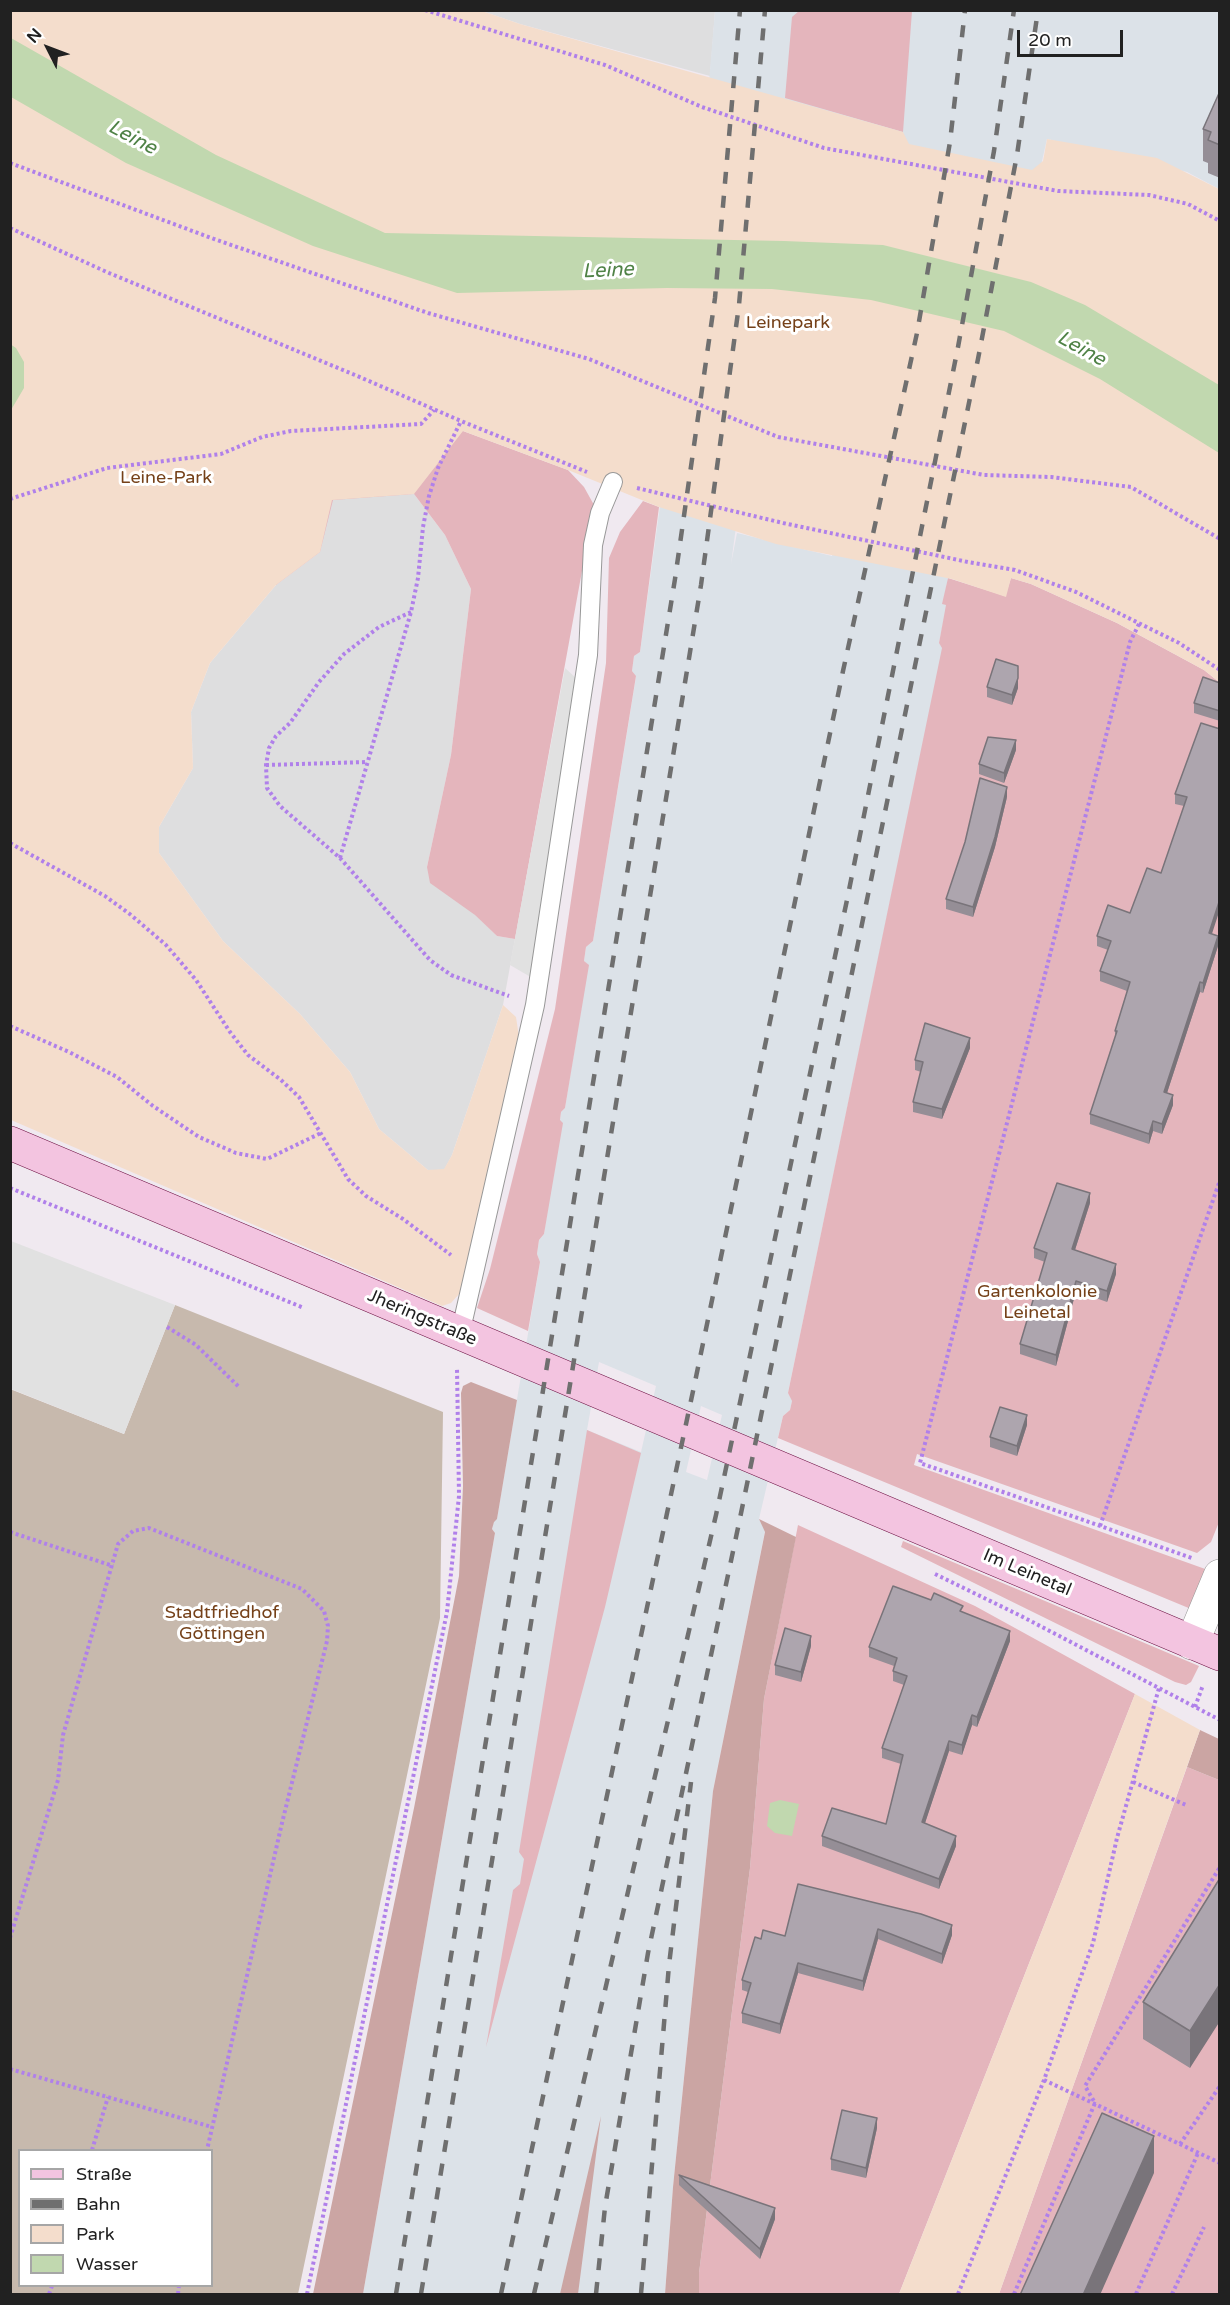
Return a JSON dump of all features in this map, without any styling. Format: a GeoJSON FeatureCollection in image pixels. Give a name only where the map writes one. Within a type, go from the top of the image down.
{"type":"FeatureCollection","features":[{"type":"Feature","properties":{"kind":"main road","name":"Jheringstraße"},"geometry":{"type":"LineString","coordinates":[[10,1143],[459,1348],[834,1492]]}},
{"type":"Feature","properties":{"kind":"main road","name":"Im Leinetal"},"geometry":{"type":"LineString","coordinates":[[834,1492],[1206,1649]]}},
{"type":"Feature","properties":{"kind":"street"},"geometry":{"type":"LineString","coordinates":[[1206,1649],[1208,1568]]}},
{"type":"Feature","properties":{"kind":"lane"},"geometry":{"type":"LineString","coordinates":[[459,1348],[475,1265],[536,1005],[588,655],[593,545],[600,513],[613,482]]}},
{"type":"Feature","properties":{"kind":"path"},"geometry":{"type":"LineString","coordinates":[[424,10],[605,65],[702,107],[824,148],[1058,191],[1149,195],[1188,204],[1220,221]]}},
{"type":"Feature","properties":{"kind":"path"},"geometry":{"type":"LineString","coordinates":[[10,164],[214,240],[428,313],[589,359],[778,437],[984,475],[1051,477],[1131,487],[1220,539]]}},
{"type":"Feature","properties":{"kind":"path"},"geometry":{"type":"LineString","coordinates":[[10,228],[109,273],[355,375],[461,422],[613,482],[783,523],[1015,570],[1076,592],[1179,644],[1220,670]]}},
{"type":"Feature","properties":{"kind":"path"},"geometry":{"type":"LineString","coordinates":[[10,499],[107,468],[221,454],[262,437],[291,431],[421,424],[434,410]]}},
{"type":"Feature","properties":{"kind":"path"},"geometry":{"type":"LineString","coordinates":[[340,858],[411,612],[429,496],[438,468],[461,422]]}},
{"type":"Feature","properties":{"kind":"path"},"geometry":{"type":"LineString","coordinates":[[411,612],[379,627],[344,654],[319,682],[269,748],[266,765],[267,788],[280,806],[340,858],[430,960],[451,975],[536,1005]]}},
{"type":"Feature","properties":{"kind":"path"},"geometry":{"type":"LineString","coordinates":[[1139,624],[1130,642],[920,1463],[1100,1526],[1208,1568]]}},
{"type":"Feature","properties":{"kind":"path"},"geometry":{"type":"LineString","coordinates":[[266,765],[367,762]]}},
{"type":"Feature","properties":{"kind":"path"},"geometry":{"type":"LineString","coordinates":[[10,843],[105,896],[166,945],[196,980],[248,1055],[299,1097],[348,1179],[366,1196],[404,1219],[450,1255],[475,1265]]}},
{"type":"Feature","properties":{"kind":"path"},"geometry":{"type":"LineString","coordinates":[[10,1026],[69,1052],[117,1077],[153,1106],[199,1137],[236,1153],[267,1160],[321,1133]]}},
{"type":"Feature","properties":{"kind":"path"},"geometry":{"type":"LineString","coordinates":[[1100,1526],[1220,1180]]}},
{"type":"Feature","properties":{"kind":"path"},"geometry":{"type":"LineString","coordinates":[[167,1327],[196,1345],[238,1387]]}},
{"type":"Feature","properties":{"kind":"path"},"geometry":{"type":"LineString","coordinates":[[307,2295],[447,1612],[459,1496],[459,1348]]}},
{"type":"Feature","properties":{"kind":"path"},"geometry":{"type":"LineString","coordinates":[[10,1938],[57,1779],[63,1735],[118,1544],[133,1531],[149,1528],[302,1589],[324,1611],[328,1626],[327,1641],[282,1822],[207,2149]]}},
{"type":"Feature","properties":{"kind":"path"},"geometry":{"type":"LineString","coordinates":[[10,1532],[113,1566]]}},
{"type":"Feature","properties":{"kind":"path"},"geometry":{"type":"LineString","coordinates":[[929,1571],[1220,1720]]}},
{"type":"Feature","properties":{"kind":"path"},"geometry":{"type":"LineString","coordinates":[[958,2295],[1044,2079],[1093,1943],[1159,1688]]}},
{"type":"Feature","properties":{"kind":"path"},"geometry":{"type":"LineString","coordinates":[[1133,1782],[1186,1805]]}},
{"type":"Feature","properties":{"kind":"path"},"geometry":{"type":"LineString","coordinates":[[1095,2103],[1085,2086],[1220,1867]]}},
{"type":"Feature","properties":{"kind":"path"},"geometry":{"type":"LineString","coordinates":[[1187,1919],[1195,1924]]}},
{"type":"Feature","properties":{"kind":"path"},"geometry":{"type":"LineString","coordinates":[[1144,1990],[1151,1995]]}},
{"type":"Feature","properties":{"kind":"path"},"geometry":{"type":"LineString","coordinates":[[10,2069],[212,2127]]}},
{"type":"Feature","properties":{"kind":"path"},"geometry":{"type":"LineString","coordinates":[[1044,2079],[1220,2163]]}},
{"type":"Feature","properties":{"kind":"path"},"geometry":{"type":"LineString","coordinates":[[1180,2144],[1220,2086]]}},
{"type":"Feature","properties":{"kind":"path"},"geometry":{"type":"LineString","coordinates":[[93,2149],[108,2097]]}},
{"type":"Feature","properties":{"kind":"path"},"geometry":{"type":"LineString","coordinates":[[1014,2295],[1095,2103]]}},
{"type":"Feature","properties":{"kind":"path"},"geometry":{"type":"LineString","coordinates":[[1136,2295],[1198,2152]]}},
{"type":"Feature","properties":{"kind":"path"},"geometry":{"type":"LineString","coordinates":[[1064,2176],[1075,2180]]}},
{"type":"Feature","properties":{"kind":"path"},"geometry":{"type":"LineString","coordinates":[[1172,2295],[1204,2227]]}},
{"type":"Feature","properties":{"kind":"path"},"geometry":{"type":"LineString","coordinates":[[1030,2255],[1040,2260]]}},
{"type":"Feature","properties":{"kind":"shaded area"},"geometry":{"type":"Polygon","coordinates":[[[482,11],[715,11],[710,76],[520,24],[482,11]]]}},
{"type":"Feature","properties":{"kind":"shaded area"},"geometry":{"type":"Polygon","coordinates":[[[715,11],[1219,11],[1219,189],[1187,172],[1047,139],[948,578],[943,604],[947,605],[939,643],[943,647],[788,1393],[792,1401],[790,1410],[783,1416],[759,1519],[765,1531],[713,1791],[673,2187],[665,2294],[363,2294],[495,1533],[492,1529],[497,1519],[540,1262],[537,1254],[539,1240],[544,1234],[561,1112],[565,1108],[588,966],[584,961],[586,947],[593,941],[636,677],[632,671],[634,656],[640,652],[694,257],[715,11]],[[771,266],[731,564],[737,533],[832,556],[840,520],[771,266]],[[599,1362],[587,1430],[641,1452],[656,1386],[599,1362]],[[701,1406],[686,1472],[707,1480],[722,1415],[701,1406]]]}},
{"type":"Feature","properties":{"kind":"shaded area"},"geometry":{"type":"Polygon","coordinates":[[[414,494],[445,535],[471,589],[451,755],[427,867],[497,936],[515,939],[503,1005],[452,1155],[444,1170],[428,1170],[379,1129],[350,1072],[300,1014],[223,941],[159,853],[159,827],[193,768],[191,712],[210,663],[276,585],[320,552],[332,499],[414,494]]]}},
{"type":"Feature","properties":{"kind":"shaded area"},"geometry":{"type":"Polygon","coordinates":[[[565,668],[576,678],[534,979],[510,965],[565,668]]]}},
{"type":"Feature","properties":{"kind":"shaded area"},"geometry":{"type":"Polygon","coordinates":[[[11,1241],[175,1305],[124,1434],[11,1389],[11,1241]]]}},
{"type":"Feature","properties":{"kind":"shaded area"},"geometry":{"type":"Polygon","coordinates":[[[471,1382],[517,1400],[497,1519],[492,1529],[495,1533],[363,2294],[313,2294],[414,1808],[459,1576],[463,1486],[461,1393],[463,1386],[471,1382]]]}},
{"type":"Feature","properties":{"kind":"shaded area"},"geometry":{"type":"Polygon","coordinates":[[[759,1519],[796,1537],[764,1699],[750,1868],[699,2273],[699,2294],[665,2294],[673,2187],[713,1791],[765,1532],[759,1519]]]}},
{"type":"Feature","properties":{"kind":"shaded area"},"geometry":{"type":"Polygon","coordinates":[[[1200,1730],[1219,1739],[1219,1780],[1187,1767],[1200,1730]]]}},
{"type":"Feature","properties":{"kind":"shaded area"},"geometry":{"type":"Polygon","coordinates":[[[601,2116],[578,2294],[560,2294],[601,2116]]]}},
{"type":"Feature","properties":{"kind":"green space","name":"Leinepark"},"geometry":{"type":"Polygon","coordinates":[[[11,11],[482,11],[520,24],[903,132],[909,144],[1032,170],[1043,161],[1047,139],[1157,158],[1219,189],[1219,682],[1204,670],[1117,623],[1031,584],[1011,578],[1006,597],[952,579],[776,544],[659,507],[463,431],[414,494],[332,500],[320,552],[276,585],[210,663],[191,712],[193,768],[159,827],[159,853],[223,941],[300,1014],[350,1072],[379,1129],[428,1170],[444,1169],[452,1155],[503,1005],[516,1017],[519,1037],[460,1293],[451,1303],[442,1306],[11,1120],[11,11]]]}},
{"type":"Feature","properties":{"kind":"green space"},"geometry":{"type":"Polygon","coordinates":[[[799,11],[912,11],[903,132],[785,98],[792,17],[799,11]]]}},
{"type":"Feature","properties":{"kind":"green space"},"geometry":{"type":"Polygon","coordinates":[[[463,431],[568,470],[584,487],[594,505],[515,939],[497,936],[475,915],[430,883],[427,867],[451,755],[471,589],[445,535],[414,494],[333,500],[320,552],[276,585],[11,514],[463,431]]]}},
{"type":"Feature","properties":{"kind":"green space"},"geometry":{"type":"Polygon","coordinates":[[[643,501],[659,507],[640,652],[634,656],[632,671],[636,676],[593,941],[586,947],[584,961],[589,965],[565,1108],[561,1112],[560,1120],[563,1123],[544,1234],[539,1240],[537,1254],[540,1262],[528,1331],[477,1308],[490,1269],[555,1009],[606,663],[609,558],[620,532],[643,501]]]}},
{"type":"Feature","properties":{"kind":"green space","name":"Gartenkolonie Leinetal"},"geometry":{"type":"Polygon","coordinates":[[[948,578],[1005,596],[1011,578],[1031,584],[1117,623],[1204,670],[1219,682],[1219,1522],[1211,1542],[1197,1553],[917,1454],[914,1465],[1208,1570],[1191,1609],[778,1438],[783,1416],[790,1410],[792,1401],[788,1393],[942,648],[939,643],[946,605],[942,604],[948,578]]]}},
{"type":"Feature","properties":{"kind":"green space","name":"Stadtfriedhof Göttingen"},"geometry":{"type":"Polygon","coordinates":[[[175,1305],[443,1412],[440,1618],[298,2294],[11,2294],[10,1389],[124,1434],[175,1305]]]}},
{"type":"Feature","properties":{"kind":"green space"},"geometry":{"type":"Polygon","coordinates":[[[587,1430],[641,1453],[605,1607],[486,2047],[513,1890],[520,1884],[524,1859],[519,1852],[587,1430]]]}},
{"type":"Feature","properties":{"kind":"green space"},"geometry":{"type":"Polygon","coordinates":[[[798,1525],[975,1606],[1135,1694],[899,2294],[699,2294],[699,2273],[750,1868],[764,1699],[798,1525]]]}},
{"type":"Feature","properties":{"kind":"green space"},"geometry":{"type":"Polygon","coordinates":[[[903,1541],[1199,1666],[1191,1682],[1186,1685],[1175,1682],[901,1547],[903,1541]]]}},
{"type":"Feature","properties":{"kind":"green space"},"geometry":{"type":"Polygon","coordinates":[[[1135,1694],[1200,1730],[999,2294],[899,2294],[1135,1694]]]}},
{"type":"Feature","properties":{"kind":"green space"},"geometry":{"type":"Polygon","coordinates":[[[1187,1767],[1219,1780],[1219,2294],[999,2294],[1187,1767]]]}},
{"type":"Feature","properties":{"kind":"water","name":"Leine"},"geometry":{"type":"Polygon","coordinates":[[[11,38],[216,155],[385,233],[883,245],[1031,282],[1085,305],[1219,385],[1219,453],[1100,379],[1004,331],[871,300],[772,289],[667,288],[457,293],[313,246],[126,163],[11,97],[11,38]]]}},
{"type":"Feature","properties":{"kind":"water"},"geometry":{"type":"Polygon","coordinates":[[[10,344],[16,348],[24,362],[24,388],[11,410],[10,344]]]}},
{"type":"Feature","properties":{"kind":"water"},"geometry":{"type":"Polygon","coordinates":[[[780,1800],[799,1804],[792,1836],[775,1833],[767,1826],[770,1803],[780,1800]]]}},
{"type":"Feature","properties":{"kind":"building"},"geometry":{"type":"Polygon","coordinates":[[[1220,91],[1220,145],[1208,140],[1211,132],[1203,129],[1220,91]]]}},
{"type":"Feature","properties":{"kind":"building"},"geometry":{"type":"Polygon","coordinates":[[[996,659],[1018,666],[1018,678],[1012,695],[987,687],[996,659]]]}},
{"type":"Feature","properties":{"kind":"building"},"geometry":{"type":"Polygon","coordinates":[[[1203,677],[1220,683],[1220,711],[1194,703],[1203,677]]]}},
{"type":"Feature","properties":{"kind":"building"},"geometry":{"type":"Polygon","coordinates":[[[1201,723],[1220,729],[1220,899],[1209,933],[1218,936],[1203,983],[1200,982],[1164,1092],[1173,1095],[1162,1124],[1153,1121],[1149,1134],[1090,1114],[1130,982],[1100,971],[1111,941],[1097,936],[1108,905],[1130,913],[1147,868],[1161,873],[1187,797],[1175,794],[1201,723]]]}},
{"type":"Feature","properties":{"kind":"building"},"geometry":{"type":"Polygon","coordinates":[[[988,737],[1016,740],[1004,773],[979,764],[988,737]]]}},
{"type":"Feature","properties":{"kind":"building"},"geometry":{"type":"Polygon","coordinates":[[[980,778],[1007,787],[995,837],[973,907],[946,899],[965,842],[980,778]]]}},
{"type":"Feature","properties":{"kind":"building"},"geometry":{"type":"Polygon","coordinates":[[[925,1023],[970,1038],[942,1109],[913,1102],[923,1062],[915,1060],[925,1023]]]}},
{"type":"Feature","properties":{"kind":"building"},"geometry":{"type":"Polygon","coordinates":[[[1057,1183],[1090,1193],[1072,1249],[1116,1264],[1107,1291],[1076,1281],[1056,1355],[1020,1344],[1047,1253],[1034,1248],[1057,1183]]]}},
{"type":"Feature","properties":{"kind":"building"},"geometry":{"type":"Polygon","coordinates":[[[1000,1407],[1027,1415],[1017,1446],[990,1437],[1000,1407]]]}},
{"type":"Feature","properties":{"kind":"building"},"geometry":{"type":"Polygon","coordinates":[[[893,1586],[931,1600],[934,1593],[963,1606],[960,1611],[1010,1631],[977,1717],[972,1715],[962,1745],[949,1741],[922,1822],[956,1836],[939,1879],[822,1836],[832,1808],[886,1824],[903,1755],[882,1748],[907,1676],[893,1671],[897,1658],[869,1647],[893,1586]]]}},
{"type":"Feature","properties":{"kind":"building"},"geometry":{"type":"Polygon","coordinates":[[[785,1628],[811,1636],[801,1672],[775,1665],[785,1628]]]}},
{"type":"Feature","properties":{"kind":"building"},"geometry":{"type":"Polygon","coordinates":[[[1220,1878],[1220,1984],[1190,2031],[1143,2002],[1220,1878]]]}},
{"type":"Feature","properties":{"kind":"building"},"geometry":{"type":"Polygon","coordinates":[[[798,1884],[921,1914],[952,1925],[942,1954],[878,1929],[863,1981],[798,1963],[780,2024],[742,2013],[751,1983],[742,1980],[755,1937],[761,1939],[763,1930],[785,1936],[798,1884]]]}},
{"type":"Feature","properties":{"kind":"building"},"geometry":{"type":"Polygon","coordinates":[[[842,2110],[877,2118],[866,2168],[831,2159],[842,2110]]]}},
{"type":"Feature","properties":{"kind":"building"},"geometry":{"type":"Polygon","coordinates":[[[1102,2113],[1154,2136],[1083,2295],[1020,2295],[1102,2113]]]}},
{"type":"Feature","properties":{"kind":"building"},"geometry":{"type":"Polygon","coordinates":[[[679,2175],[775,2208],[760,2249],[679,2175]]]}},
{"type":"Feature","properties":{"kind":"railway"},"geometry":{"type":"LineString","coordinates":[[396,2294],[675,579],[715,298],[740,10]]}},
{"type":"Feature","properties":{"kind":"railway"},"geometry":{"type":"LineString","coordinates":[[421,2294],[701,585],[739,305],[765,10]]}},
{"type":"Feature","properties":{"kind":"railway"},"geometry":{"type":"LineString","coordinates":[[501,2294],[843,671],[917,333],[950,142],[965,10]]}},
{"type":"Feature","properties":{"kind":"railway"},"geometry":{"type":"LineString","coordinates":[[534,2294],[716,1515],[847,900],[958,347],[994,151],[1014,10]]}},
{"type":"Feature","properties":{"kind":"railway"},"geometry":{"type":"LineString","coordinates":[[596,2294],[605,2207],[648,1953],[739,1523],[978,359],[1017,155],[1038,10]]}},
{"type":"Feature","properties":{"kind":"railway"},"geometry":{"type":"LineString","coordinates":[[641,2294],[669,1965],[691,1782]]}},
{"type":"Feature","properties":{"kind":"park label","name":"Leine-Park"},"geometry":{"type":"Point","coordinates":[166,478]}}]}
